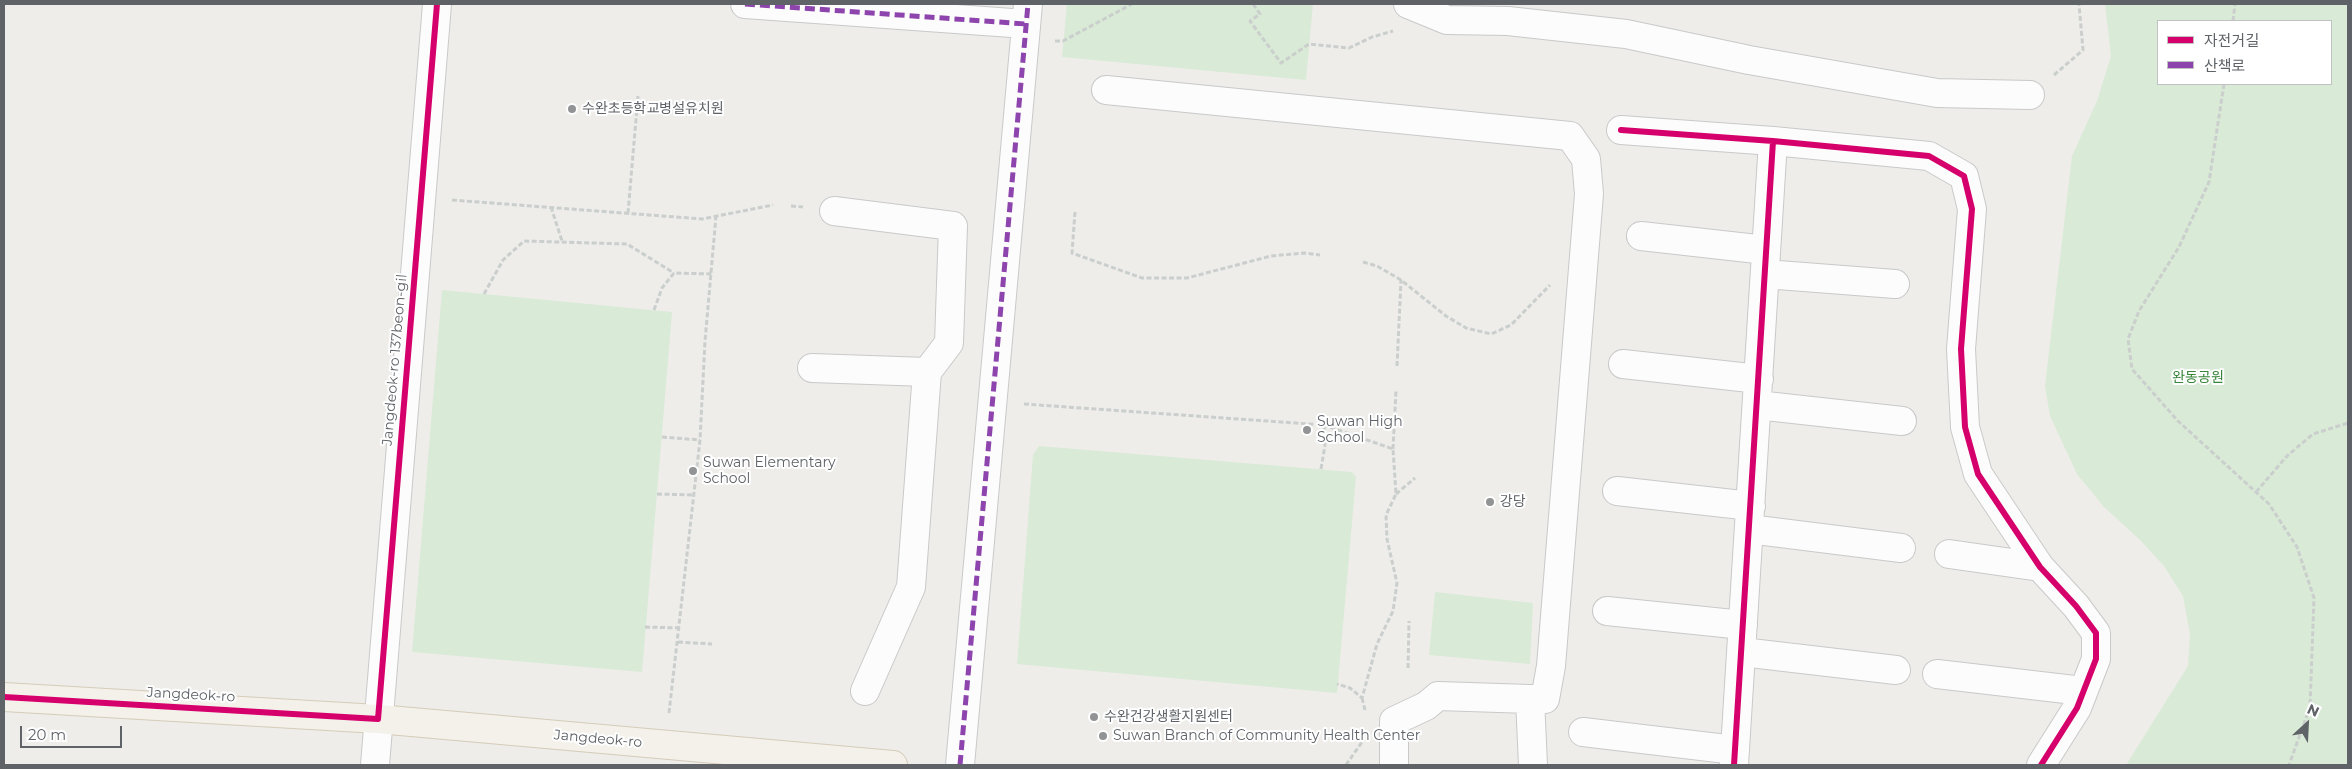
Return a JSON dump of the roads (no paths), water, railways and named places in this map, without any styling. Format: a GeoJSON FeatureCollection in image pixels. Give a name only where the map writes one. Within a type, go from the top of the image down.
{"type":"FeatureCollection","features":[{"type":"Feature","properties":{"kind":"main road","name":"Jangdeok-ro"},"geometry":{"type":"LineString","coordinates":[[4,697],[378,719],[892,765]]}},
{"type":"Feature","properties":{"kind":"street","name":"Jangdeok-ro 137beon-gil"},"geometry":{"type":"LineString","coordinates":[[375,765],[437,4]]}},
{"type":"Feature","properties":{"kind":"street"},"geometry":{"type":"LineString","coordinates":[[745,4],[1026,22],[960,765]]}},
{"type":"Feature","properties":{"kind":"street"},"geometry":{"type":"LineString","coordinates":[[1415,7],[1446,20],[1508,21],[1626,34],[1749,60],[1937,93],[2030,95]]}},
{"type":"Feature","properties":{"kind":"street"},"geometry":{"type":"LineString","coordinates":[[1106,90],[1570,136],[1586,159],[1589,194],[1583,274],[1551,666],[1545,699],[1438,696],[1426,706],[1394,721],[1396,764]]}},
{"type":"Feature","properties":{"kind":"street"},"geometry":{"type":"LineString","coordinates":[[1621,130],[1773,141],[1929,156],[1964,176],[1972,209],[1961,349],[1965,427],[1978,474],[2040,567],[2076,606],[2096,633],[2096,659],[2077,708],[2041,765]]}},
{"type":"Feature","properties":{"kind":"street"},"geometry":{"type":"LineString","coordinates":[[1583,732],[1735,758],[1773,141]]}},
{"type":"Feature","properties":{"kind":"street"},"geometry":{"type":"LineString","coordinates":[[834,211],[953,226],[950,343],[926,372],[911,587],[865,691]]}},
{"type":"Feature","properties":{"kind":"street"},"geometry":{"type":"LineString","coordinates":[[1641,236],[1765,262],[1895,284]]}},
{"type":"Feature","properties":{"kind":"street"},"geometry":{"type":"LineString","coordinates":[[1623,364],[1759,378]]}},
{"type":"Feature","properties":{"kind":"street"},"geometry":{"type":"LineString","coordinates":[[812,368],[926,372]]}},
{"type":"Feature","properties":{"kind":"street"},"geometry":{"type":"LineString","coordinates":[[1756,405],[1902,421]]}},
{"type":"Feature","properties":{"kind":"street"},"geometry":{"type":"LineString","coordinates":[[1616,491],[1901,548]]}},
{"type":"Feature","properties":{"kind":"street"},"geometry":{"type":"LineString","coordinates":[[1949,554],[2040,567]]}},
{"type":"Feature","properties":{"kind":"street"},"geometry":{"type":"LineString","coordinates":[[1607,611],[1743,625]]}},
{"type":"Feature","properties":{"kind":"street"},"geometry":{"type":"LineString","coordinates":[[1742,652],[1896,670]]}},
{"type":"Feature","properties":{"kind":"street"},"geometry":{"type":"LineString","coordinates":[[1937,674],[2083,691]]}},
{"type":"Feature","properties":{"kind":"street"},"geometry":{"type":"LineString","coordinates":[[1530,699],[1533,765]]}},
{"type":"Feature","properties":{"kind":"place","name":"수완초등학교병설유치원"},"geometry":{"type":"Point","coordinates":[572,109]}},
{"type":"Feature","properties":{"kind":"place","name":"Suwan High School"},"geometry":{"type":"Point","coordinates":[1307,430]}},
{"type":"Feature","properties":{"kind":"place","name":"Suwan Elementary School"},"geometry":{"type":"Point","coordinates":[693,471]}},
{"type":"Feature","properties":{"kind":"place","name":"강당"},"geometry":{"type":"Point","coordinates":[1490,502]}},
{"type":"Feature","properties":{"kind":"place","name":"수완건강생활지원센터"},"geometry":{"type":"Point","coordinates":[1094,717]}},
{"type":"Feature","properties":{"kind":"place","name":"Suwan Branch of Community Health Center"},"geometry":{"type":"Point","coordinates":[1103,736]}},
{"type":"Feature","properties":{"kind":"park label","name":"완동공원"},"geometry":{"type":"Point","coordinates":[2198,378]}}]}
